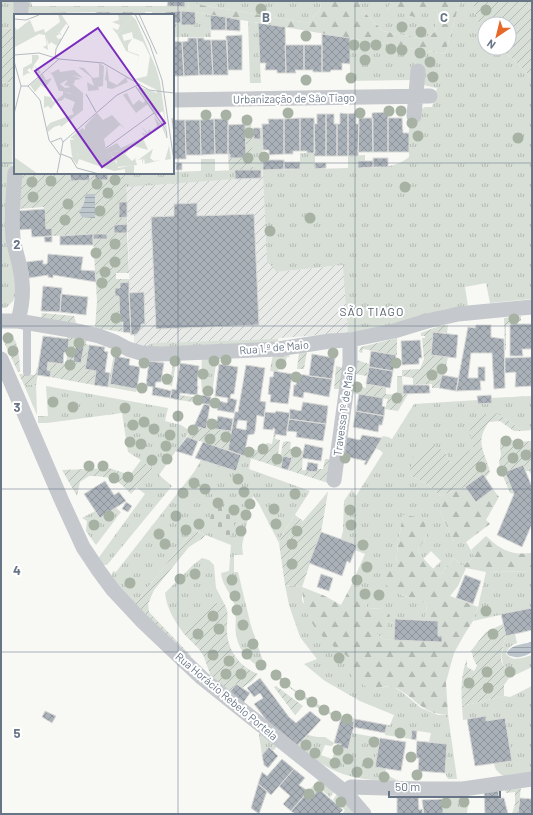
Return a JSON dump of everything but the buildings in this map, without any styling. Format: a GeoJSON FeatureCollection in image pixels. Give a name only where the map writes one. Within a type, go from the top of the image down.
{"type":"FeatureCollection","features":[{"type":"Feature","properties":{"kind":"street"},"geometry":{"type":"LineString","coordinates":[[20,14],[21,1]]}},
{"type":"Feature","properties":{"kind":"street"},"geometry":{"type":"LineString","coordinates":[[414,116],[423,96],[418,71]]}},
{"type":"Feature","properties":{"kind":"street","name":"Urbanização de São Tiago"},"geometry":{"type":"LineString","coordinates":[[174,100],[423,96]]}},
{"type":"Feature","properties":{"kind":"street"},"geometry":{"type":"LineString","coordinates":[[1,321],[22,321],[23,292],[21,272],[13,240],[12,222],[15,174]]}},
{"type":"Feature","properties":{"kind":"street","name":"Rua 1.º de Maio"},"geometry":{"type":"LineString","coordinates":[[22,321],[99,336],[140,353],[160,354],[278,349],[330,341],[350,340],[394,331],[458,314],[532,307]]}},
{"type":"Feature","properties":{"kind":"street","name":"Travessa 1º de Maio"},"geometry":{"type":"LineString","coordinates":[[334,480],[350,364],[350,340]]}},
{"type":"Feature","properties":{"kind":"street","name":"Rua Horácio Rebelo Portela"},"geometry":{"type":"LineString","coordinates":[[1,359],[61,499],[83,546],[113,590],[141,620],[202,678],[345,792],[362,813]]}},
{"type":"Feature","properties":{"kind":"street"},"geometry":{"type":"LineString","coordinates":[[345,792],[350,787],[420,790],[463,789],[532,780]]}},
{"type":"Feature","properties":{"kind":"lane"},"geometry":{"type":"LineString","coordinates":[[22,321],[27,372]]}},
{"type":"Feature","properties":{"kind":"shaded area"},"geometry":{"type":"Polygon","coordinates":[[[273,170],[277,272],[344,265],[348,333],[280,338],[278,339],[278,345],[159,349],[134,345],[134,335],[131,335],[126,174],[174,174],[174,172],[273,170]]]}},
{"type":"Feature","properties":{"kind":"shaded area"},"geometry":{"type":"Polygon","coordinates":[[[85,194],[95,194],[95,218],[82,217],[79,212],[84,203],[85,194]]]}},
{"type":"Feature","properties":{"kind":"shaded area"},"geometry":{"type":"Polygon","coordinates":[[[531,642],[532,652],[529,654],[517,657],[508,655],[507,653],[511,648],[531,642]]]}},
{"type":"Feature","properties":{"kind":"green space"},"geometry":{"type":"Polygon","coordinates":[[[1,1],[15,1],[14,29],[1,28],[1,1]]]}},
{"type":"Feature","properties":{"kind":"green space"},"geometry":{"type":"Polygon","coordinates":[[[25,1],[31,1],[32,6],[185,6],[185,1],[189,1],[188,11],[165,12],[165,14],[153,14],[152,12],[145,12],[145,14],[133,14],[133,12],[123,12],[122,14],[111,14],[110,12],[32,14],[24,12],[25,1]]]}},
{"type":"Feature","properties":{"kind":"green space"},"geometry":{"type":"Polygon","coordinates":[[[189,1],[195,1],[195,4],[308,23],[320,10],[321,1],[359,1],[365,13],[383,31],[423,39],[435,32],[438,11],[428,8],[415,17],[388,10],[391,1],[460,1],[445,54],[188,11],[189,1]]]}},
{"type":"Feature","properties":{"kind":"green space"},"geometry":{"type":"Polygon","coordinates":[[[195,1],[321,1],[320,10],[308,23],[195,4],[195,1]]]}},
{"type":"Feature","properties":{"kind":"green space"},"geometry":{"type":"Polygon","coordinates":[[[359,1],[391,1],[388,10],[428,7],[438,11],[435,32],[423,39],[383,31],[365,13],[359,1]]]}},
{"type":"Feature","properties":{"kind":"green space"},"geometry":{"type":"Polygon","coordinates":[[[460,1],[472,1],[477,17],[477,56],[509,56],[532,78],[532,299],[490,303],[486,283],[465,287],[468,306],[445,309],[404,322],[348,333],[343,265],[277,272],[267,261],[263,170],[300,169],[300,153],[315,153],[315,169],[348,168],[348,156],[365,155],[365,161],[358,161],[358,168],[397,164],[409,157],[409,121],[419,120],[422,109],[425,107],[432,107],[437,88],[411,80],[350,81],[350,38],[445,54],[460,1]]]}},
{"type":"Feature","properties":{"kind":"green space"},"geometry":{"type":"Polygon","coordinates":[[[472,1],[530,1],[532,3],[532,78],[509,56],[517,56],[517,16],[477,16],[477,18],[472,1]]]}},
{"type":"Feature","properties":{"kind":"green space"},"geometry":{"type":"Polygon","coordinates":[[[195,12],[210,15],[211,37],[175,37],[174,23],[196,24],[195,12]]]}},
{"type":"Feature","properties":{"kind":"green space"},"geometry":{"type":"Polygon","coordinates":[[[248,21],[258,23],[261,83],[250,83],[248,21]]]}},
{"type":"Feature","properties":{"kind":"green space"},"geometry":{"type":"Polygon","coordinates":[[[1,28],[14,29],[14,83],[1,82],[1,28]]]}},
{"type":"Feature","properties":{"kind":"green space"},"geometry":{"type":"Polygon","coordinates":[[[1,82],[14,83],[12,173],[17,292],[13,301],[6,308],[1,308],[1,82]]]}},
{"type":"Feature","properties":{"kind":"green space"},"geometry":{"type":"Polygon","coordinates":[[[242,116],[251,116],[253,170],[229,170],[228,154],[230,154],[230,158],[245,158],[242,116]]]}},
{"type":"Feature","properties":{"kind":"green space"},"geometry":{"type":"Polygon","coordinates":[[[251,128],[253,128],[254,139],[261,139],[260,128],[262,128],[263,170],[253,170],[251,128]]]}},
{"type":"Feature","properties":{"kind":"green space"},"geometry":{"type":"Polygon","coordinates":[[[201,159],[215,159],[215,171],[235,170],[235,179],[126,187],[126,174],[174,174],[174,172],[201,171],[201,159]]]}},
{"type":"Feature","properties":{"kind":"green space"},"geometry":{"type":"Polygon","coordinates":[[[70,174],[71,181],[89,180],[89,174],[95,174],[96,180],[108,180],[108,174],[126,174],[127,202],[119,202],[119,217],[127,217],[127,224],[114,225],[114,233],[127,233],[129,273],[116,273],[116,279],[129,279],[129,282],[120,283],[119,296],[123,332],[95,328],[97,301],[93,239],[107,239],[107,234],[52,236],[52,228],[46,229],[44,207],[17,209],[20,175],[70,174]],[[84,196],[84,203],[79,212],[95,218],[84,196]]]}},
{"type":"Feature","properties":{"kind":"green space"},"geometry":{"type":"Polygon","coordinates":[[[42,313],[74,316],[77,326],[41,318],[42,313]]]}},
{"type":"Feature","properties":{"kind":"green space"},"geometry":{"type":"Polygon","coordinates":[[[521,316],[521,321],[512,320],[512,324],[506,325],[505,350],[504,318],[521,316]]]}},
{"type":"Feature","properties":{"kind":"green space"},"geometry":{"type":"Polygon","coordinates":[[[448,325],[447,333],[433,332],[431,355],[448,357],[439,388],[432,388],[432,384],[413,385],[413,378],[402,376],[402,370],[420,369],[424,359],[422,338],[425,338],[425,336],[421,336],[421,333],[439,326],[448,325]]]}},
{"type":"Feature","properties":{"kind":"green space"},"geometry":{"type":"Polygon","coordinates":[[[9,332],[13,336],[17,345],[20,371],[18,372],[3,340],[5,333],[9,332]]]}},
{"type":"Feature","properties":{"kind":"green space"},"geometry":{"type":"Polygon","coordinates":[[[67,336],[87,339],[86,344],[89,345],[86,369],[96,371],[94,385],[50,377],[51,371],[47,370],[48,362],[66,364],[69,340],[67,339],[67,336]]]}},
{"type":"Feature","properties":{"kind":"green space"},"geometry":{"type":"Polygon","coordinates":[[[397,338],[397,355],[363,349],[362,353],[359,352],[361,347],[397,338]]]}},
{"type":"Feature","properties":{"kind":"green space"},"geometry":{"type":"Polygon","coordinates":[[[278,339],[278,345],[147,347],[154,343],[278,339]]]}},
{"type":"Feature","properties":{"kind":"green space"},"geometry":{"type":"Polygon","coordinates":[[[115,348],[119,351],[119,357],[115,356],[110,384],[137,389],[136,392],[108,387],[115,348]]]}},
{"type":"Feature","properties":{"kind":"green space"},"geometry":{"type":"Polygon","coordinates":[[[307,351],[304,369],[297,369],[299,352],[307,351]]]}},
{"type":"Feature","properties":{"kind":"green space"},"geometry":{"type":"Polygon","coordinates":[[[287,353],[290,357],[287,357],[285,363],[279,366],[278,372],[270,371],[273,354],[287,353]]]}},
{"type":"Feature","properties":{"kind":"green space"},"geometry":{"type":"Polygon","coordinates":[[[202,356],[217,356],[212,394],[202,392],[202,356]]]}},
{"type":"Feature","properties":{"kind":"green space"},"geometry":{"type":"Polygon","coordinates":[[[174,357],[177,357],[172,386],[163,384],[164,375],[171,375],[174,357]]]}},
{"type":"Feature","properties":{"kind":"green space"},"geometry":{"type":"Polygon","coordinates":[[[357,360],[369,364],[367,376],[355,374],[357,360]]]}},
{"type":"Feature","properties":{"kind":"green space"},"geometry":{"type":"Polygon","coordinates":[[[336,366],[344,368],[340,389],[334,389],[336,366]]]}},
{"type":"Feature","properties":{"kind":"green space"},"geometry":{"type":"Polygon","coordinates":[[[39,367],[36,385],[24,385],[19,374],[35,375],[37,368],[39,367]]]}},
{"type":"Feature","properties":{"kind":"green space"},"geometry":{"type":"Polygon","coordinates":[[[397,376],[402,376],[403,394],[397,394],[397,376]]]}},
{"type":"Feature","properties":{"kind":"green space"},"geometry":{"type":"Polygon","coordinates":[[[354,381],[359,382],[358,386],[366,388],[366,384],[386,388],[386,394],[408,394],[398,411],[385,409],[388,399],[352,393],[354,381]]]}},
{"type":"Feature","properties":{"kind":"green space"},"geometry":{"type":"Polygon","coordinates":[[[24,385],[36,385],[37,415],[24,385]]]}},
{"type":"Feature","properties":{"kind":"green space"},"geometry":{"type":"Polygon","coordinates":[[[46,386],[168,408],[165,421],[181,425],[190,431],[159,475],[172,486],[107,565],[99,564],[97,560],[145,494],[136,487],[153,468],[128,452],[122,413],[38,423],[38,416],[48,416],[46,386]]]}},
{"type":"Feature","properties":{"kind":"green space"},"geometry":{"type":"Polygon","coordinates":[[[180,395],[201,398],[200,403],[179,400],[180,395]]]}},
{"type":"Feature","properties":{"kind":"green space"},"geometry":{"type":"Polygon","coordinates":[[[532,396],[532,430],[521,431],[511,422],[497,414],[469,428],[474,448],[451,463],[445,452],[409,475],[427,484],[440,496],[440,511],[454,542],[466,542],[475,557],[462,566],[454,558],[441,574],[433,569],[441,561],[431,551],[423,559],[418,550],[427,536],[403,516],[396,564],[401,595],[427,603],[425,620],[395,619],[394,640],[383,639],[376,633],[382,608],[368,609],[362,596],[364,587],[351,586],[365,554],[355,550],[357,545],[341,539],[343,531],[344,501],[352,489],[356,496],[383,453],[376,449],[383,436],[392,439],[414,404],[478,400],[492,403],[491,398],[532,396]]]}},
{"type":"Feature","properties":{"kind":"green space"},"geometry":{"type":"Polygon","coordinates":[[[480,414],[497,414],[511,422],[521,431],[514,431],[500,421],[489,422],[482,436],[481,442],[490,472],[485,478],[483,474],[465,487],[440,496],[427,484],[409,475],[413,457],[431,444],[445,452],[451,463],[473,448],[469,428],[480,414]]]}},
{"type":"Feature","properties":{"kind":"green space"},"geometry":{"type":"Polygon","coordinates":[[[208,418],[217,420],[216,429],[231,431],[228,450],[187,437],[194,426],[206,429],[208,418]]]}},
{"type":"Feature","properties":{"kind":"green space"},"geometry":{"type":"Polygon","coordinates":[[[274,434],[276,434],[275,439],[280,440],[278,454],[281,454],[283,442],[286,441],[291,442],[290,449],[303,451],[302,470],[317,472],[317,469],[323,469],[325,459],[331,459],[328,483],[288,470],[291,458],[283,456],[281,468],[244,456],[246,447],[260,451],[261,444],[272,444],[274,434]]]}},
{"type":"Feature","properties":{"kind":"green space"},"geometry":{"type":"Polygon","coordinates":[[[506,437],[516,442],[532,441],[532,476],[529,471],[525,471],[523,465],[505,472],[514,494],[510,493],[500,469],[499,462],[501,455],[501,438],[506,437]]]}},
{"type":"Feature","properties":{"kind":"green space"},"geometry":{"type":"Polygon","coordinates":[[[241,455],[251,458],[249,469],[310,491],[282,535],[279,543],[259,504],[253,496],[242,545],[243,555],[234,555],[234,572],[238,572],[251,626],[266,670],[256,665],[244,654],[237,639],[236,612],[234,603],[223,582],[221,573],[229,571],[231,545],[193,530],[134,605],[111,579],[113,571],[116,572],[194,472],[201,460],[236,471],[241,455]]]}},
{"type":"Feature","properties":{"kind":"green space"},"geometry":{"type":"Polygon","coordinates":[[[141,460],[153,468],[131,494],[121,484],[112,479],[89,476],[80,482],[77,496],[62,470],[109,468],[130,475],[141,460]]]}},
{"type":"Feature","properties":{"kind":"green space"},"geometry":{"type":"Polygon","coordinates":[[[465,487],[476,501],[493,489],[499,497],[486,520],[490,524],[466,542],[454,542],[440,511],[440,496],[465,487]]]}},
{"type":"Feature","properties":{"kind":"green space"},"geometry":{"type":"Polygon","coordinates":[[[328,492],[321,532],[302,587],[285,585],[279,543],[282,535],[295,515],[303,521],[328,492]]]}},
{"type":"Feature","properties":{"kind":"green space"},"geometry":{"type":"Polygon","coordinates":[[[215,505],[239,514],[230,537],[207,527],[215,505]]]}},
{"type":"Feature","properties":{"kind":"green space"},"geometry":{"type":"Polygon","coordinates":[[[116,508],[121,512],[96,545],[86,531],[87,521],[82,518],[95,511],[100,518],[116,508]]]}},
{"type":"Feature","properties":{"kind":"green space"},"geometry":{"type":"Polygon","coordinates":[[[403,515],[424,518],[427,536],[418,550],[428,564],[441,574],[454,558],[462,566],[475,557],[471,550],[486,536],[507,551],[532,553],[532,571],[486,572],[466,568],[458,586],[450,596],[478,607],[473,621],[454,653],[446,682],[448,715],[438,714],[424,708],[400,690],[393,687],[388,686],[371,689],[352,678],[351,659],[332,645],[316,629],[306,610],[303,599],[302,587],[325,596],[341,605],[351,586],[364,587],[362,596],[368,609],[383,608],[390,615],[386,630],[376,633],[383,639],[442,642],[442,636],[438,636],[438,621],[425,620],[427,603],[408,597],[391,589],[381,580],[396,564],[403,515]]]}},
{"type":"Feature","properties":{"kind":"green space"},"geometry":{"type":"Polygon","coordinates":[[[193,530],[205,535],[189,547],[154,590],[148,604],[149,612],[191,656],[189,658],[134,605],[193,530]]]}},
{"type":"Feature","properties":{"kind":"green space"},"geometry":{"type":"Polygon","coordinates":[[[202,558],[209,560],[214,565],[216,588],[225,605],[215,602],[190,626],[184,634],[170,610],[165,593],[202,558]]]}},
{"type":"Feature","properties":{"kind":"green space"},"geometry":{"type":"Polygon","coordinates":[[[532,571],[532,608],[473,621],[478,607],[486,572],[532,571]]]}},
{"type":"Feature","properties":{"kind":"green space"},"geometry":{"type":"Polygon","coordinates":[[[285,585],[302,587],[302,601],[338,650],[351,659],[372,689],[392,686],[402,692],[421,708],[438,715],[448,715],[457,779],[448,779],[445,773],[447,744],[429,742],[431,733],[412,730],[411,739],[385,735],[387,725],[390,725],[394,715],[360,701],[325,681],[304,664],[317,659],[300,637],[289,605],[285,585]]]}},
{"type":"Feature","properties":{"kind":"green space"},"geometry":{"type":"Polygon","coordinates":[[[215,602],[225,605],[228,616],[227,635],[231,649],[239,661],[251,671],[258,674],[252,681],[242,688],[236,684],[229,693],[216,682],[210,674],[204,657],[199,649],[184,634],[201,610],[215,602]]]}},
{"type":"Feature","properties":{"kind":"green space"},"geometry":{"type":"Polygon","coordinates":[[[503,624],[506,636],[501,660],[509,678],[504,685],[504,696],[462,706],[462,682],[467,659],[467,667],[474,671],[477,666],[472,652],[470,652],[486,632],[503,624]]]}},
{"type":"Feature","properties":{"kind":"green space"},"geometry":{"type":"Polygon","coordinates":[[[515,634],[517,643],[510,647],[506,654],[515,659],[532,655],[532,667],[509,678],[504,666],[502,654],[506,636],[515,634]]]}},
{"type":"Feature","properties":{"kind":"green space"},"geometry":{"type":"Polygon","coordinates":[[[274,670],[292,688],[332,713],[355,719],[355,722],[330,715],[312,705],[278,678],[272,672],[274,670]]]}},
{"type":"Feature","properties":{"kind":"green space"},"geometry":{"type":"Polygon","coordinates":[[[276,686],[303,706],[295,715],[274,687],[276,686]]]}},
{"type":"Feature","properties":{"kind":"green space"},"geometry":{"type":"Polygon","coordinates":[[[532,686],[532,773],[505,777],[496,770],[494,763],[512,761],[505,718],[486,721],[485,716],[463,720],[462,706],[504,696],[510,697],[532,686]]]}},
{"type":"Feature","properties":{"kind":"green space"},"geometry":{"type":"Polygon","coordinates":[[[261,731],[278,745],[273,751],[262,755],[259,735],[261,731]]]}},
{"type":"Feature","properties":{"kind":"green space"},"geometry":{"type":"Polygon","coordinates":[[[352,733],[380,738],[375,766],[385,768],[388,775],[399,781],[399,783],[363,779],[337,772],[296,747],[308,735],[325,737],[334,743],[332,746],[325,745],[321,755],[332,759],[337,744],[341,744],[340,747],[348,749],[352,733]]]}},
{"type":"Feature","properties":{"kind":"green space"},"geometry":{"type":"Polygon","coordinates":[[[319,779],[334,792],[330,797],[320,788],[310,799],[305,795],[319,779]]]}},
{"type":"Feature","properties":{"kind":"green space"},"geometry":{"type":"Polygon","coordinates":[[[521,787],[518,814],[512,814],[515,804],[515,792],[506,793],[505,789],[521,787]]]}},
{"type":"Feature","properties":{"kind":"green space"},"geometry":{"type":"Polygon","coordinates":[[[337,794],[353,810],[352,814],[342,814],[345,810],[333,800],[337,794]]]}},
{"type":"Feature","properties":{"kind":"green space"},"geometry":{"type":"Polygon","coordinates":[[[443,795],[457,795],[469,799],[467,813],[443,814],[443,795]]]}},
{"type":"Feature","properties":{"kind":"district","name":"SÃO TIAGO"},"geometry":{"type":"Point","coordinates":[372,311]}}]}
